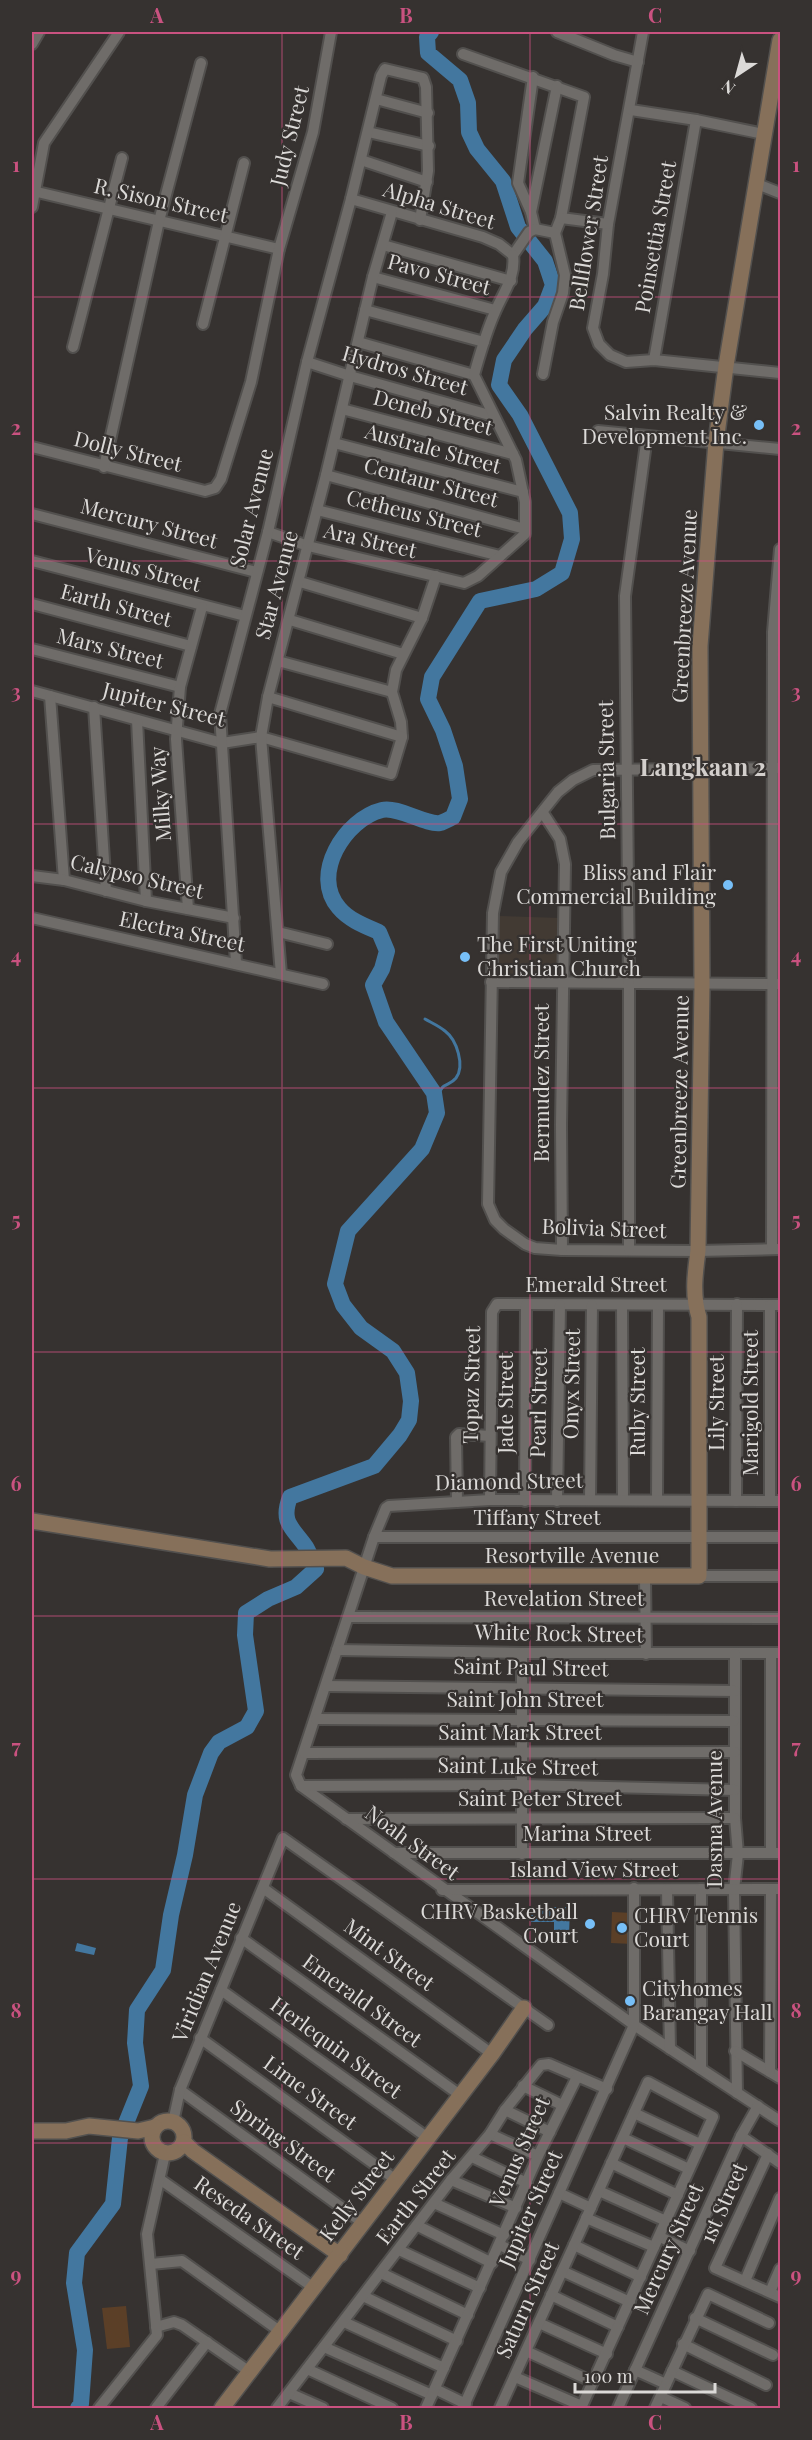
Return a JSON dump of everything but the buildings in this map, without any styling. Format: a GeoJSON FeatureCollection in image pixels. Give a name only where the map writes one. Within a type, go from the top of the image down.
{"type":"FeatureCollection","features":[{"type":"Feature","properties":{"kind":"street"},"geometry":{"type":"LineString","coordinates":[[32,44],[39,32]]}},
{"type":"Feature","properties":{"kind":"street"},"geometry":{"type":"LineString","coordinates":[[32,207],[33,191],[44,143],[119,32]]}},
{"type":"Feature","properties":{"kind":"street","name":"Judy Street"},"geometry":{"type":"LineString","coordinates":[[215,488],[221,480],[251,382],[279,249],[313,132],[331,32]]}},
{"type":"Feature","properties":{"kind":"street"},"geometry":{"type":"LineString","coordinates":[[557,32],[638,62]]}},
{"type":"Feature","properties":{"kind":"street","name":"Bellflower Street"},"geometry":{"type":"LineString","coordinates":[[643,32],[631,110],[608,224],[603,274],[593,328],[599,344],[610,355],[636,363],[654,360],[780,373]]}},
{"type":"Feature","properties":{"kind":"street","name":"Greenbreeze Avenue"},"geometry":{"type":"LineString","coordinates":[[699,1576],[699,1308],[704,1272],[698,1251],[702,985],[700,646],[716,442],[726,366],[780,40]]}},
{"type":"Feature","properties":{"kind":"street"},"geometry":{"type":"LineString","coordinates":[[463,54],[584,97],[561,218],[555,233],[565,275],[543,374]]}},
{"type":"Feature","properties":{"kind":"street"},"geometry":{"type":"LineString","coordinates":[[104,467],[159,220],[201,63]]}},
{"type":"Feature","properties":{"kind":"street","name":"Solar Avenue"},"geometry":{"type":"LineString","coordinates":[[236,963],[220,714],[268,532],[307,362],[381,76],[385,69],[423,78],[428,113]]}},
{"type":"Feature","properties":{"kind":"street"},"geometry":{"type":"LineString","coordinates":[[531,212],[518,183],[533,77]]}},
{"type":"Feature","properties":{"kind":"street"},"geometry":{"type":"LineString","coordinates":[[500,556],[525,534],[523,492],[516,460],[474,375],[495,310],[511,281],[514,253],[532,231],[531,212],[557,86]]}},
{"type":"Feature","properties":{"kind":"street"},"geometry":{"type":"LineString","coordinates":[[376,99],[428,113],[427,182],[420,220]]}},
{"type":"Feature","properties":{"kind":"street"},"geometry":{"type":"LineString","coordinates":[[631,110],[764,134]]}},
{"type":"Feature","properties":{"kind":"street","name":"Poinsettia Street"},"geometry":{"type":"LineString","coordinates":[[654,360],[696,120]]}},
{"type":"Feature","properties":{"kind":"street"},"geometry":{"type":"LineString","coordinates":[[368,132],[429,146]]}},
{"type":"Feature","properties":{"kind":"street"},"geometry":{"type":"LineString","coordinates":[[73,347],[122,158]]}},
{"type":"Feature","properties":{"kind":"street"},"geometry":{"type":"LineString","coordinates":[[361,160],[427,182]]}},
{"type":"Feature","properties":{"kind":"street"},"geometry":{"type":"LineString","coordinates":[[202,324],[244,163]]}},
{"type":"Feature","properties":{"kind":"street"},"geometry":{"type":"LineString","coordinates":[[757,184],[780,193]]}},
{"type":"Feature","properties":{"kind":"street","name":"R. Sison Street"},"geometry":{"type":"LineString","coordinates":[[33,191],[279,249]]}},
{"type":"Feature","properties":{"kind":"street","name":"Alpha Street"},"geometry":{"type":"LineString","coordinates":[[351,199],[483,237],[514,253]]}},
{"type":"Feature","properties":{"kind":"street","name":"Star Avenue"},"geometry":{"type":"LineString","coordinates":[[281,974],[261,737],[268,697],[300,582],[373,277],[392,212]]}},
{"type":"Feature","properties":{"kind":"street"},"geometry":{"type":"LineString","coordinates":[[561,218],[608,224]]}},
{"type":"Feature","properties":{"kind":"street"},"geometry":{"type":"LineString","coordinates":[[532,231],[555,233]]}},
{"type":"Feature","properties":{"kind":"street"},"geometry":{"type":"LineString","coordinates":[[383,245],[511,281]]}},
{"type":"Feature","properties":{"kind":"street","name":"Pavo Street"},"geometry":{"type":"LineString","coordinates":[[373,277],[495,310]]}},
{"type":"Feature","properties":{"kind":"street"},"geometry":{"type":"LineString","coordinates":[[365,310],[484,342]]}},
{"type":"Feature","properties":{"kind":"street"},"geometry":{"type":"LineString","coordinates":[[358,342],[474,375]]}},
{"type":"Feature","properties":{"kind":"street","name":"Hydros Street"},"geometry":{"type":"LineString","coordinates":[[307,362],[493,416]]}},
{"type":"Feature","properties":{"kind":"street","name":"Deneb Street"},"geometry":{"type":"LineString","coordinates":[[342,409],[513,454]]}},
{"type":"Feature","properties":{"kind":"street"},"geometry":{"type":"LineString","coordinates":[[598,431],[780,449]]}},
{"type":"Feature","properties":{"kind":"street","name":"Bulgaria Street"},"geometry":{"type":"LineString","coordinates":[[629,1250],[630,984],[625,770],[625,596],[647,436]]}},
{"type":"Feature","properties":{"kind":"street","name":"Australe Street"},"geometry":{"type":"LineString","coordinates":[[334,443],[523,492]]}},
{"type":"Feature","properties":{"kind":"street","name":"Dolly Street"},"geometry":{"type":"LineString","coordinates":[[32,447],[205,491],[215,488]]}},
{"type":"Feature","properties":{"kind":"street","name":"Centaur Street"},"geometry":{"type":"LineString","coordinates":[[326,475],[525,529]]}},
{"type":"Feature","properties":{"kind":"street","name":"Cetheus Street"},"geometry":{"type":"LineString","coordinates":[[318,510],[500,556]]}},
{"type":"Feature","properties":{"kind":"street","name":"Mercury Street"},"geometry":{"type":"LineString","coordinates":[[32,515],[256,572]]}},
{"type":"Feature","properties":{"kind":"street","name":"Ara Street"},"geometry":{"type":"LineString","coordinates":[[268,532],[308,546],[464,583],[478,576],[500,556]]}},
{"type":"Feature","properties":{"kind":"street"},"geometry":{"type":"LineString","coordinates":[[776,1249],[776,768],[772,632],[780,549]]}},
{"type":"Feature","properties":{"kind":"street","name":"Venus Street"},"geometry":{"type":"LineString","coordinates":[[32,561],[202,607],[245,616]]}},
{"type":"Feature","properties":{"kind":"street"},"geometry":{"type":"LineString","coordinates":[[268,697],[402,738],[401,722],[392,692],[396,670],[422,618],[436,576]]}},
{"type":"Feature","properties":{"kind":"street"},"geometry":{"type":"LineString","coordinates":[[300,582],[422,618]]}},
{"type":"Feature","properties":{"kind":"street","name":"Earth Street"},"geometry":{"type":"LineString","coordinates":[[32,604],[191,646]]}},
{"type":"Feature","properties":{"kind":"street","name":"Milky Way"},"geometry":{"type":"LineString","coordinates":[[188,909],[177,730],[180,687],[202,607]]}},
{"type":"Feature","properties":{"kind":"street"},"geometry":{"type":"LineString","coordinates":[[290,620],[403,654]]}},
{"type":"Feature","properties":{"kind":"street","name":"Mars Street"},"geometry":{"type":"LineString","coordinates":[[32,649],[180,687]]}},
{"type":"Feature","properties":{"kind":"street"},"geometry":{"type":"LineString","coordinates":[[278,661],[392,692]]}},
{"type":"Feature","properties":{"kind":"street","name":"Jupiter Street"},"geometry":{"type":"LineString","coordinates":[[32,691],[222,743],[261,737],[391,774],[402,738]]}},
{"type":"Feature","properties":{"kind":"street"},"geometry":{"type":"LineString","coordinates":[[50,696],[64,880]]}},
{"type":"Feature","properties":{"kind":"street"},"geometry":{"type":"LineString","coordinates":[[94,707],[106,891]]}},
{"type":"Feature","properties":{"kind":"street"},"geometry":{"type":"LineString","coordinates":[[137,720],[146,901]]}},
{"type":"Feature","properties":{"kind":"street","name":"Bolivia Street"},"geometry":{"type":"LineString","coordinates":[[776,768],[593,770],[573,780],[549,801],[543,813],[518,842],[505,863],[498,881],[493,913],[495,936],[491,982],[488,1204],[495,1220],[519,1241],[535,1248],[698,1251],[776,1249]]}},
{"type":"Feature","properties":{"kind":"street","name":"Bermudez Street"},"geometry":{"type":"LineString","coordinates":[[543,813],[554,826],[564,853],[562,1250]]}},
{"type":"Feature","properties":{"kind":"street","name":"Calypso Street"},"geometry":{"type":"LineString","coordinates":[[32,876],[64,880],[146,901],[234,918]]}},
{"type":"Feature","properties":{"kind":"street","name":"Electra Street"},"geometry":{"type":"LineString","coordinates":[[32,918],[323,984]]}},
{"type":"Feature","properties":{"kind":"street"},"geometry":{"type":"LineString","coordinates":[[278,932],[327,944]]}},
{"type":"Feature","properties":{"kind":"street"},"geometry":{"type":"LineString","coordinates":[[491,982],[777,985]]}},
{"type":"Feature","properties":{"kind":"street","name":"Emerald Street"},"geometry":{"type":"LineString","coordinates":[[493,1307],[497,1304],[658,1305],[699,1308],[737,1304],[775,1305]]}},
{"type":"Feature","properties":{"kind":"street","name":"Lily Street"},"geometry":{"type":"LineString","coordinates":[[736,1501],[737,1304]]}},
{"type":"Feature","properties":{"kind":"street","name":"Jade Street"},"geometry":{"type":"LineString","coordinates":[[525,1501],[526,1305]]}},
{"type":"Feature","properties":{"kind":"street","name":"Pearl Street"},"geometry":{"type":"LineString","coordinates":[[557,1501],[560,1305]]}},
{"type":"Feature","properties":{"kind":"street","name":"Onyx Street"},"geometry":{"type":"LineString","coordinates":[[590,1500],[592,1305]]}},
{"type":"Feature","properties":{"kind":"street"},"geometry":{"type":"LineString","coordinates":[[622,1305],[623,1500]]}},
{"type":"Feature","properties":{"kind":"street","name":"Ruby Street"},"geometry":{"type":"LineString","coordinates":[[657,1499],[658,1305]]}},
{"type":"Feature","properties":{"kind":"street","name":"Marigold Street"},"geometry":{"type":"LineString","coordinates":[[775,1305],[775,1501]]}},
{"type":"Feature","properties":{"kind":"street","name":"Topaz Street"},"geometry":{"type":"LineString","coordinates":[[490,1500],[493,1307]]}},
{"type":"Feature","properties":{"kind":"street"},"geometry":{"type":"LineString","coordinates":[[457,1502],[456,1437],[459,1434],[490,1436]]}},
{"type":"Feature","properties":{"kind":"street","name":"Diamond Street"},"geometry":{"type":"LineString","coordinates":[[364,1567],[374,1537],[386,1508],[389,1506],[490,1500],[775,1501]]}},
{"type":"Feature","properties":{"kind":"street","name":"Resortville Avenue"},"geometry":{"type":"LineString","coordinates":[[32,1521],[270,1559],[331,1560],[345,1565],[364,1567],[378,1573],[404,1576],[645,1578],[780,1576]]}},
{"type":"Feature","properties":{"kind":"street","name":"Tiffany Street"},"geometry":{"type":"LineString","coordinates":[[374,1537],[780,1537]]}},
{"type":"Feature","properties":{"kind":"street"},"geometry":{"type":"LineString","coordinates":[[301,1786],[296,1775],[364,1567]]}},
{"type":"Feature","properties":{"kind":"street"},"geometry":{"type":"LineString","coordinates":[[645,1578],[646,1654]]}},
{"type":"Feature","properties":{"kind":"street","name":"Revelation Street"},"geometry":{"type":"LineString","coordinates":[[348,1617],[780,1618]]}},
{"type":"Feature","properties":{"kind":"street","name":"White Rock Street"},"geometry":{"type":"LineString","coordinates":[[337,1650],[646,1654],[776,1653]]}},
{"type":"Feature","properties":{"kind":"street"},"geometry":{"type":"LineString","coordinates":[[522,1653],[522,1854]]}},
{"type":"Feature","properties":{"kind":"street"},"geometry":{"type":"LineString","coordinates":[[776,1653],[776,1852]]}},
{"type":"Feature","properties":{"kind":"street","name":"Dasma Avenue"},"geometry":{"type":"LineString","coordinates":[[735,1654],[735,1818],[738,1854],[734,1890],[737,2093]]}},
{"type":"Feature","properties":{"kind":"street","name":"Saint Paul Street"},"geometry":{"type":"LineString","coordinates":[[326,1686],[735,1690]]}},
{"type":"Feature","properties":{"kind":"street","name":"Saint John Street"},"geometry":{"type":"LineString","coordinates":[[316,1719],[734,1721]]}},
{"type":"Feature","properties":{"kind":"street","name":"Saint Mark Street"},"geometry":{"type":"LineString","coordinates":[[304,1753],[735,1752]]}},
{"type":"Feature","properties":{"kind":"street","name":"Saint Luke Street"},"geometry":{"type":"LineString","coordinates":[[301,1786],[522,1785],[735,1790]]}},
{"type":"Feature","properties":{"kind":"street","name":"Noah Street"},"geometry":{"type":"LineString","coordinates":[[301,1786],[442,1890],[634,2025],[780,2121]]}},
{"type":"Feature","properties":{"kind":"street","name":"Saint Peter Street"},"geometry":{"type":"LineString","coordinates":[[345,1819],[735,1818]]}},
{"type":"Feature","properties":{"kind":"street","name":"Viridian Avenue"},"geometry":{"type":"LineString","coordinates":[[173,2122],[180,2090],[200,2038],[283,1838],[524,2008]]}},
{"type":"Feature","properties":{"kind":"street","name":"Marina Street"},"geometry":{"type":"LineString","coordinates":[[394,1853],[738,1854],[776,1852]]}},
{"type":"Feature","properties":{"kind":"street","name":"Mint Street"},"geometry":{"type":"LineString","coordinates":[[263,1888],[492,2054]]}},
{"type":"Feature","properties":{"kind":"street"},"geometry":{"type":"LineString","coordinates":[[634,1888],[634,2025]]}},
{"type":"Feature","properties":{"kind":"street","name":"Island View Street"},"geometry":{"type":"LineString","coordinates":[[442,1890],[634,1888],[776,1890]]}},
{"type":"Feature","properties":{"kind":"street"},"geometry":{"type":"LineString","coordinates":[[701,1889],[701,2069]]}},
{"type":"Feature","properties":{"kind":"street"},"geometry":{"type":"LineString","coordinates":[[667,1890],[670,2049]]}},
{"type":"Feature","properties":{"kind":"street"},"geometry":{"type":"LineString","coordinates":[[770,2072],[776,1890]]}},
{"type":"Feature","properties":{"kind":"street","name":"Emerald Street"},"geometry":{"type":"LineString","coordinates":[[241,1938],[460,2095]]}},
{"type":"Feature","properties":{"kind":"street","name":"Herlequin Street"},"geometry":{"type":"LineString","coordinates":[[221,1990],[428,2138]]}},
{"type":"Feature","properties":{"kind":"street"},"geometry":{"type":"LineString","coordinates":[[524,2008],[548,2025]]}},
{"type":"Feature","properties":{"kind":"street","name":"Kelly Street"},"geometry":{"type":"LineString","coordinates":[[222,2409],[492,2054],[524,2008]]}},
{"type":"Feature","properties":{"kind":"street","name":"Jupiter Street"},"geometry":{"type":"LineString","coordinates":[[464,2406],[634,2025]]}},
{"type":"Feature","properties":{"kind":"street","name":"Lime Street"},"geometry":{"type":"LineString","coordinates":[[200,2038],[396,2180]]}},
{"type":"Feature","properties":{"kind":"street"},"geometry":{"type":"LineString","coordinates":[[735,2051],[780,2078]]}},
{"type":"Feature","properties":{"kind":"street","name":"Earth Street"},"geometry":{"type":"LineString","coordinates":[[277,2409],[434,2203],[490,2134],[523,2086],[545,2063],[607,2089]]}},
{"type":"Feature","properties":{"kind":"street","name":"Venus Street"},"geometry":{"type":"LineString","coordinates":[[426,2409],[538,2156],[577,2077]]}},
{"type":"Feature","properties":{"kind":"street","name":"Saturn Street"},"geometry":{"type":"LineString","coordinates":[[505,2407],[526,2351],[648,2082],[713,2117],[700,2144]]}},
{"type":"Feature","properties":{"kind":"street"},"geometry":{"type":"LineString","coordinates":[[523,2086],[562,2105]]}},
{"type":"Feature","properties":{"kind":"street","name":"Spring Street"},"geometry":{"type":"LineString","coordinates":[[180,2090],[363,2223]]}},
{"type":"Feature","properties":{"kind":"street","name":"Mercury Street"},"geometry":{"type":"LineString","coordinates":[[618,2409],[741,2136],[758,2106]]}},
{"type":"Feature","properties":{"kind":"street"},"geometry":{"type":"LineString","coordinates":[[505,2110],[550,2132]]}},
{"type":"Feature","properties":{"kind":"street"},"geometry":{"type":"LineString","coordinates":[[515,2377],[581,2407],[660,2237],[700,2144],[634,2113]]}},
{"type":"Feature","properties":{"kind":"street"},"geometry":{"type":"LineString","coordinates":[[163,2122],[173,2122],[183,2132],[184,2142],[179,2150],[165,2154],[157,2149],[153,2134],[163,2122]]}},
{"type":"Feature","properties":{"kind":"street"},"geometry":{"type":"LineString","coordinates":[[32,2131],[72,2134],[89,2126],[153,2134]]}},
{"type":"Feature","properties":{"kind":"street"},"geometry":{"type":"LineString","coordinates":[[490,2134],[538,2156]]}},
{"type":"Feature","properties":{"kind":"street"},"geometry":{"type":"LineString","coordinates":[[741,2136],[780,2163]]}},
{"type":"Feature","properties":{"kind":"street"},"geometry":{"type":"LineString","coordinates":[[623,2138],[689,2169]]}},
{"type":"Feature","properties":{"kind":"street"},"geometry":{"type":"LineString","coordinates":[[184,2142],[193,2151],[339,2255]]}},
{"type":"Feature","properties":{"kind":"street"},"geometry":{"type":"LineString","coordinates":[[99,2409],[157,2335],[147,2234],[161,2180],[165,2154]]}},
{"type":"Feature","properties":{"kind":"street","name":"1st Street"},"geometry":{"type":"LineString","coordinates":[[745,2281],[716,2268],[768,2154]]}},
{"type":"Feature","properties":{"kind":"street"},"geometry":{"type":"LineString","coordinates":[[472,2157],[527,2183]]}},
{"type":"Feature","properties":{"kind":"street"},"geometry":{"type":"LineString","coordinates":[[611,2163],[678,2195]]}},
{"type":"Feature","properties":{"kind":"street","name":"Reseda Street"},"geometry":{"type":"LineString","coordinates":[[161,2180],[314,2288]]}},
{"type":"Feature","properties":{"kind":"street"},"geometry":{"type":"LineString","coordinates":[[452,2180],[516,2208]]}},
{"type":"Feature","properties":{"kind":"street"},"geometry":{"type":"LineString","coordinates":[[599,2191],[666,2221]]}},
{"type":"Feature","properties":{"kind":"street"},"geometry":{"type":"LineString","coordinates":[[559,2193],[589,2213],[654,2247]]}},
{"type":"Feature","properties":{"kind":"street"},"geometry":{"type":"LineString","coordinates":[[780,2198],[745,2281],[775,2295],[780,2269]]}},
{"type":"Feature","properties":{"kind":"street"},"geometry":{"type":"LineString","coordinates":[[434,2203],[502,2240],[530,2260]]}},
{"type":"Feature","properties":{"kind":"street"},"geometry":{"type":"LineString","coordinates":[[418,2226],[492,2263]]}},
{"type":"Feature","properties":{"kind":"street"},"geometry":{"type":"LineString","coordinates":[[660,2237],[690,2251]]}},
{"type":"Feature","properties":{"kind":"street"},"geometry":{"type":"LineString","coordinates":[[574,2245],[641,2277]]}},
{"type":"Feature","properties":{"kind":"street"},"geometry":{"type":"LineString","coordinates":[[399,2250],[480,2288]]}},
{"type":"Feature","properties":{"kind":"street"},"geometry":{"type":"LineString","coordinates":[[151,2264],[182,2261],[281,2332]]}},
{"type":"Feature","properties":{"kind":"street"},"geometry":{"type":"LineString","coordinates":[[562,2271],[630,2302]]}},
{"type":"Feature","properties":{"kind":"street"},"geometry":{"type":"LineString","coordinates":[[381,2273],[468,2315]]}},
{"type":"Feature","properties":{"kind":"street"},"geometry":{"type":"LineString","coordinates":[[655,2409],[708,2294],[769,2323]]}},
{"type":"Feature","properties":{"kind":"street"},"geometry":{"type":"LineString","coordinates":[[551,2295],[618,2327]]}},
{"type":"Feature","properties":{"kind":"street"},"geometry":{"type":"LineString","coordinates":[[363,2296],[457,2341]]}},
{"type":"Feature","properties":{"kind":"street"},"geometry":{"type":"LineString","coordinates":[[695,2318],[772,2355]]}},
{"type":"Feature","properties":{"kind":"street"},"geometry":{"type":"LineString","coordinates":[[156,2327],[174,2322],[250,2372]]}},
{"type":"Feature","properties":{"kind":"street"},"geometry":{"type":"LineString","coordinates":[[344,2322],[444,2368]]}},
{"type":"Feature","properties":{"kind":"street"},"geometry":{"type":"LineString","coordinates":[[539,2323],[607,2354]]}},
{"type":"Feature","properties":{"kind":"street"},"geometry":{"type":"LineString","coordinates":[[156,2409],[207,2342]]}},
{"type":"Feature","properties":{"kind":"street"},"geometry":{"type":"LineString","coordinates":[[683,2344],[766,2385]]}},
{"type":"Feature","properties":{"kind":"street"},"geometry":{"type":"LineString","coordinates":[[324,2347],[464,2406]]}},
{"type":"Feature","properties":{"kind":"street"},"geometry":{"type":"LineString","coordinates":[[526,2351],[593,2382]]}},
{"type":"Feature","properties":{"kind":"street"},"geometry":{"type":"LineString","coordinates":[[307,2369],[392,2409]]}},
{"type":"Feature","properties":{"kind":"street"},"geometry":{"type":"LineString","coordinates":[[635,2370],[666,2384]]}},
{"type":"Feature","properties":{"kind":"street"},"geometry":{"type":"LineString","coordinates":[[672,2371],[751,2409]]}},
{"type":"Feature","properties":{"kind":"street"},"geometry":{"type":"LineString","coordinates":[[289,2393],[323,2409]]}},
{"type":"Feature","properties":{"kind":"street"},"geometry":{"type":"LineString","coordinates":[[660,2397],[685,2409]]}},
{"type":"Feature","properties":{"kind":"shaded area"},"geometry":{"type":"Polygon","coordinates":[[[499,916],[560,918],[558,982],[497,980],[499,916]]]}},
{"type":"Feature","properties":{"kind":"shaded area","name":"CHRV Tennis Court"},"geometry":{"type":"Polygon","coordinates":[[[612,1912],[633,1913],[632,1944],[611,1943],[612,1912]]]}},
{"type":"Feature","properties":{"kind":"shaded area"},"geometry":{"type":"Polygon","coordinates":[[[126,2306],[130,2347],[107,2349],[102,2308],[126,2306]]]}},
{"type":"Feature","properties":{"kind":"water"},"geometry":{"type":"Polygon","coordinates":[[[531,1907],[570,1907],[569,1936],[554,1936],[554,1922],[531,1922],[531,1907]]]}},
{"type":"Feature","properties":{"kind":"water"},"geometry":{"type":"Polygon","coordinates":[[[77,1943],[96,1948],[94,1955],[75,1951],[77,1943]]]}},
{"type":"Feature","properties":{"kind":"waterway"},"geometry":{"type":"LineString","coordinates":[[78,2408],[81,2404],[85,2350],[74,2283],[77,2253],[113,2204],[120,2138],[141,2086],[135,2043],[137,2010],[163,1970],[171,1915],[185,1855],[195,1795],[211,1753],[219,1742],[247,1727],[256,1711],[245,1635],[246,1613],[268,1599],[296,1587],[316,1569],[306,1547],[289,1525],[286,1513],[290,1497],[374,1466],[400,1435],[409,1420],[411,1401],[407,1373],[393,1351],[361,1328],[343,1305],[335,1284],[348,1231],[422,1149],[437,1113],[434,1093],[386,1022],[373,985],[382,969],[387,951],[379,932],[352,919],[339,908],[331,895],[328,880],[330,865],[344,836],[368,815],[388,809],[434,823],[442,823],[453,817],[460,799],[455,766],[443,730],[428,699],[432,677],[480,601],[536,589],[562,573],[572,539],[570,513],[520,415],[499,385],[504,360],[525,329],[545,306],[553,285],[545,261],[518,227],[503,181],[477,149],[469,132],[468,103],[460,80],[428,53],[427,37],[431,32]]}},
{"type":"Feature","properties":{"kind":"waterway"},"geometry":{"type":"LineString","coordinates":[[425,1019],[449,1035],[460,1060],[459,1073],[452,1082],[442,1088],[435,1102]]}},
{"type":"Feature","properties":{"kind":"place","name":"Salvin Realty & Development Inc."},"geometry":{"type":"Point","coordinates":[759,425]}},
{"type":"Feature","properties":{"kind":"place","name":"Bliss and Flair Commercial Building"},"geometry":{"type":"Point","coordinates":[728,885]}},
{"type":"Feature","properties":{"kind":"place","name":"The First Uniting Christian Church"},"geometry":{"type":"Point","coordinates":[465,957]}},
{"type":"Feature","properties":{"kind":"place","name":"CHRV Basketball Court"},"geometry":{"type":"Point","coordinates":[590,1924]}},
{"type":"Feature","properties":{"kind":"place","name":"CHRV Tennis Court"},"geometry":{"type":"Point","coordinates":[622,1928]}},
{"type":"Feature","properties":{"kind":"place","name":"Cityhomes Barangay Hall"},"geometry":{"type":"Point","coordinates":[630,2001]}},
{"type":"Feature","properties":{"kind":"district","name":"Langkaan 2"},"geometry":{"type":"Point","coordinates":[703,768]}}]}
